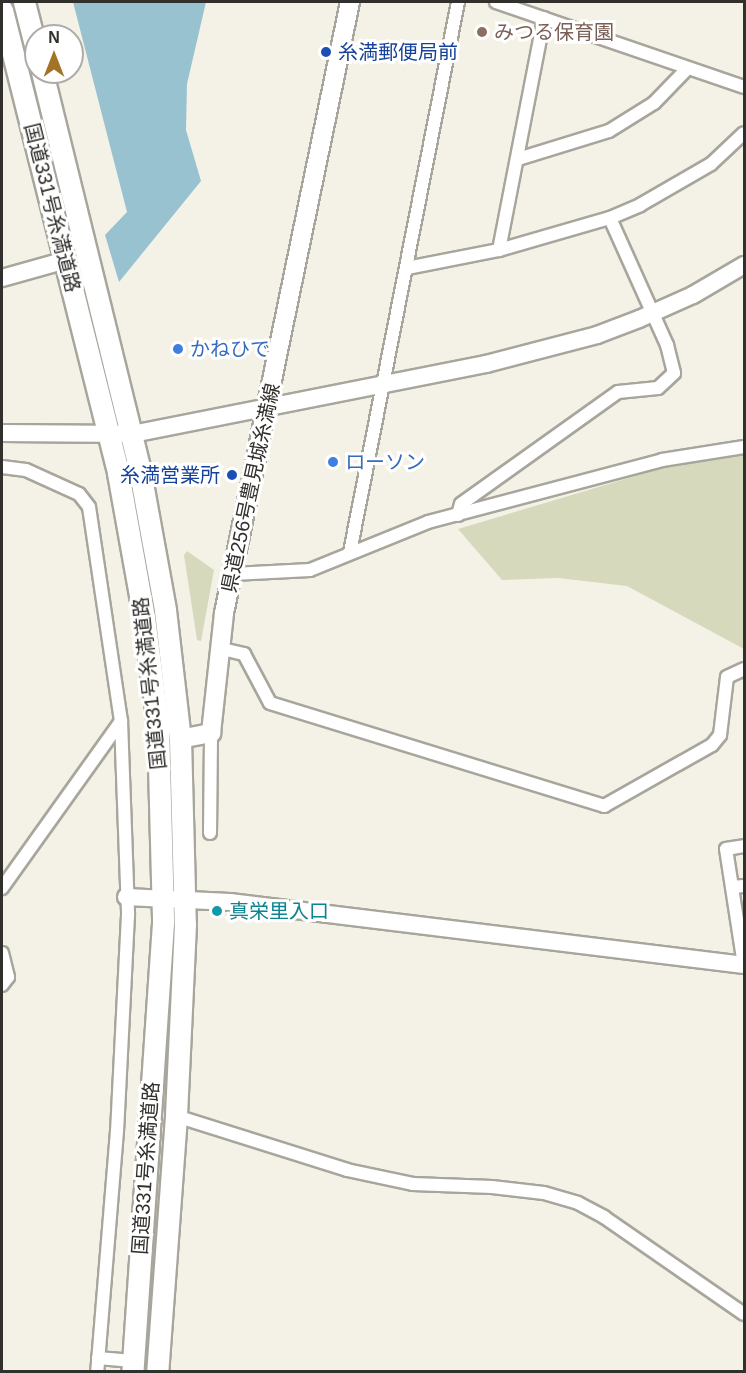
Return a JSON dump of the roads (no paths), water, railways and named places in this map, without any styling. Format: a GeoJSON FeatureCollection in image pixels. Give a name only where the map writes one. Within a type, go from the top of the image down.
{"type":"FeatureCollection","features":[{"type":"Feature","properties":{"kind":"highway"},"geometry":{"type":"LineString","coordinates":[[24,2],[30,24]]}},
{"type":"Feature","properties":{"kind":"highway","name":"国道331号糸満道路"},"geometry":{"type":"LineString","coordinates":[[2,10],[109,434],[144,616],[158,727],[174,899],[132,1366]]}},
{"type":"Feature","properties":{"kind":"highway","name":"国道331号糸満道路"},"geometry":{"type":"LineString","coordinates":[[45,84],[86,241],[132,434],[165,610],[180,739],[174,899],[176,1116],[157,1371]]}},
{"type":"Feature","properties":{"kind":"main road","name":"県道256号豊見城糸満線"},"geometry":{"type":"LineString","coordinates":[[210,733],[218,648],[350,2]]}},
{"type":"Feature","properties":{"kind":"main road"},"geometry":{"type":"LineString","coordinates":[[180,739],[210,733]]}},
{"type":"Feature","properties":{"kind":"street"},"geometry":{"type":"LineString","coordinates":[[350,552],[458,2]]}},
{"type":"Feature","properties":{"kind":"street"},"geometry":{"type":"LineString","coordinates":[[496,2],[744,87]]}},
{"type":"Feature","properties":{"kind":"street"},"geometry":{"type":"LineString","coordinates":[[499,250],[544,18]]}},
{"type":"Feature","properties":{"kind":"street"},"geometry":{"type":"LineString","coordinates":[[518,159],[609,131],[654,103],[687,69]]}},
{"type":"Feature","properties":{"kind":"street"},"geometry":{"type":"LineString","coordinates":[[407,268],[499,250],[610,218],[640,205],[711,164],[744,133]]}},
{"type":"Feature","properties":{"kind":"street"},"geometry":{"type":"LineString","coordinates":[[458,515],[461,504],[618,392],[658,388],[674,373],[667,345],[610,218]]}},
{"type":"Feature","properties":{"kind":"street"},"geometry":{"type":"LineString","coordinates":[[2,278],[66,264]]}},
{"type":"Feature","properties":{"kind":"street"},"geometry":{"type":"LineString","coordinates":[[2,433],[132,434],[553,348],[653,314],[744,265]]}},
{"type":"Feature","properties":{"kind":"street"},"geometry":{"type":"LineString","coordinates":[[233,574],[310,570],[399,530],[662,460],[744,447]]}},
{"type":"Feature","properties":{"kind":"street"},"geometry":{"type":"LineString","coordinates":[[2,467],[26,470],[79,494],[89,507],[122,721],[126,763],[126,897],[117,1131],[97,1371]]}},
{"type":"Feature","properties":{"kind":"street"},"geometry":{"type":"LineString","coordinates":[[218,648],[243,654],[270,703],[604,806],[712,745],[720,735],[727,677],[744,669]]}},
{"type":"Feature","properties":{"kind":"street"},"geometry":{"type":"LineString","coordinates":[[2,888],[122,721]]}},
{"type":"Feature","properties":{"kind":"street"},"geometry":{"type":"LineString","coordinates":[[210,733],[210,834]]}},
{"type":"Feature","properties":{"kind":"street"},"geometry":{"type":"LineString","coordinates":[[126,897],[174,899],[551,939],[744,965],[738,886],[726,849],[744,846]]}},
{"type":"Feature","properties":{"kind":"street"},"geometry":{"type":"LineString","coordinates":[[2,953],[8,977],[2,985]]}},
{"type":"Feature","properties":{"kind":"street"},"geometry":{"type":"LineString","coordinates":[[176,1116],[347,1170],[413,1184],[492,1187],[544,1193],[578,1203],[604,1217],[744,1314]]}},
{"type":"Feature","properties":{"kind":"street"},"geometry":{"type":"LineString","coordinates":[[98,1358],[132,1366]]}},
{"type":"Feature","properties":{"kind":"water"},"geometry":{"type":"Polygon","coordinates":[[[73,2],[206,2],[187,84],[186,130],[201,181],[119,282],[105,235],[127,212],[84,45],[84,24],[79,24],[73,2]]]}},
{"type":"Feature","properties":{"kind":"place","name":"みつる保育園"},"geometry":{"type":"Point","coordinates":[482,32]}},
{"type":"Feature","properties":{"kind":"place","name":"糸満郵便局前"},"geometry":{"type":"Point","coordinates":[326,52]}},
{"type":"Feature","properties":{"kind":"place","name":"かねひで"},"geometry":{"type":"Point","coordinates":[178,349]}},
{"type":"Feature","properties":{"kind":"place","name":"ローソン"},"geometry":{"type":"Point","coordinates":[333,462]}},
{"type":"Feature","properties":{"kind":"place","name":"糸満営業所"},"geometry":{"type":"Point","coordinates":[232,475]}},
{"type":"Feature","properties":{"kind":"place","name":"真栄里入口"},"geometry":{"type":"Point","coordinates":[217,911]}}]}
